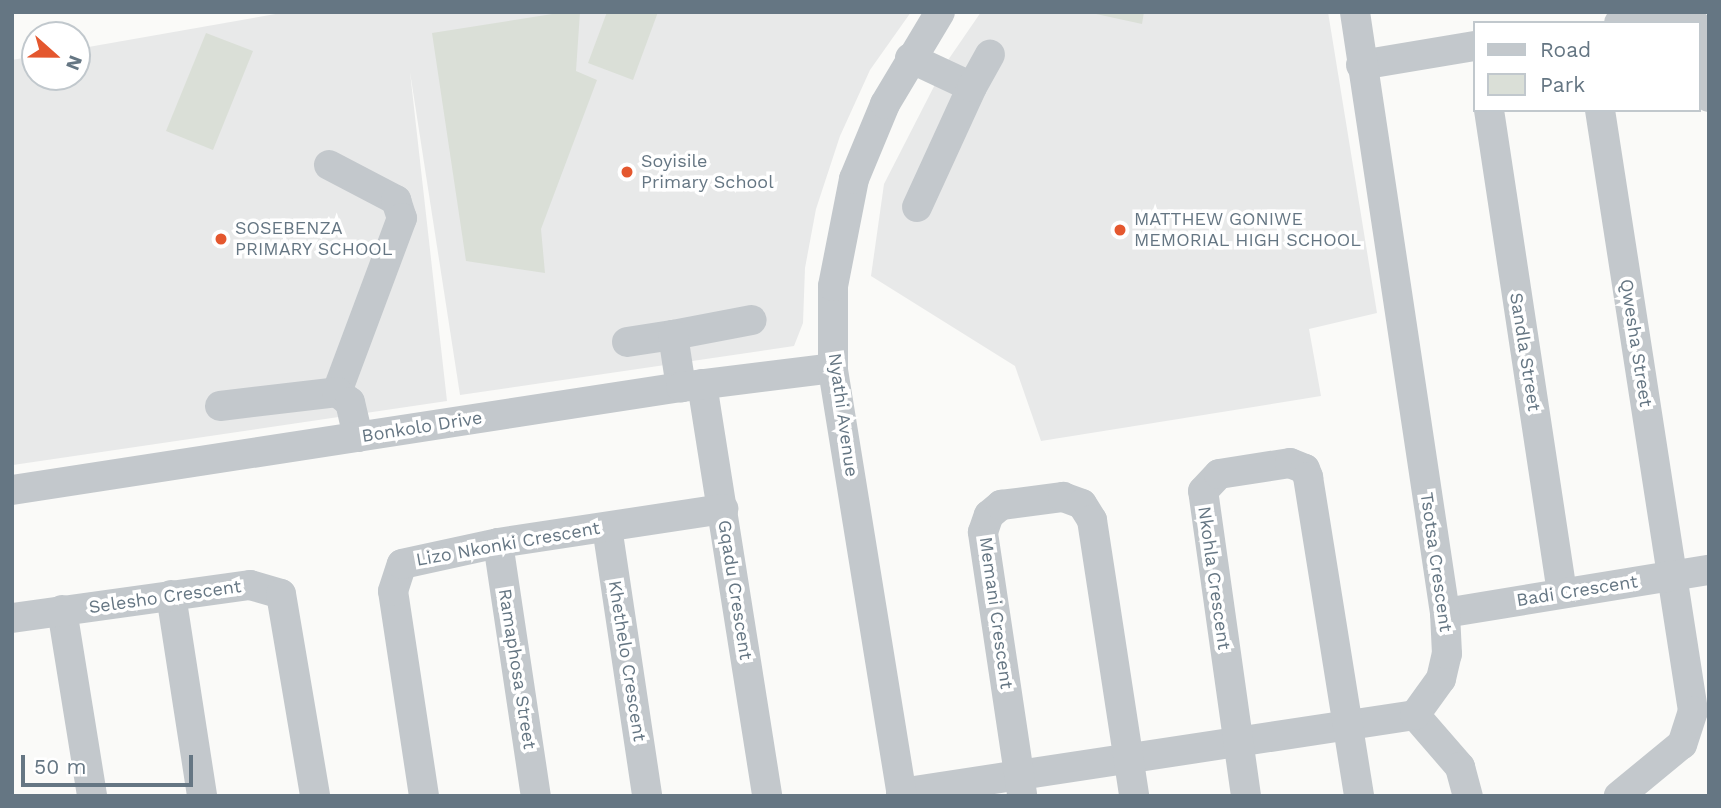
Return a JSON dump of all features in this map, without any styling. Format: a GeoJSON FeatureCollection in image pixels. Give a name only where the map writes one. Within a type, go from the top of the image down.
{"type":"FeatureCollection","features":[{"type":"Feature","properties":{"kind":"street","name":"Nyathi Avenue"},"geometry":{"type":"LineString","coordinates":[[901,794],[833,368],[833,286],[842,223],[869,140],[910,58],[940,12]]}},
{"type":"Feature","properties":{"kind":"street","name":"Tsotsa Crescent"},"geometry":{"type":"LineString","coordinates":[[1355,12],[1445,613],[1447,654],[1441,679],[1415,715]]}},
{"type":"Feature","properties":{"kind":"street"},"geometry":{"type":"LineString","coordinates":[[1633,21],[1680,14],[1691,21]]}},
{"type":"Feature","properties":{"kind":"street"},"geometry":{"type":"LineString","coordinates":[[1700,41],[1709,97]]}},
{"type":"Feature","properties":{"kind":"street"},"geometry":{"type":"LineString","coordinates":[[1361,65],[1472,46]]}},
{"type":"Feature","properties":{"kind":"street"},"geometry":{"type":"LineString","coordinates":[[917,207],[971,87],[990,55]]}},
{"type":"Feature","properties":{"kind":"street"},"geometry":{"type":"LineString","coordinates":[[910,58],[971,87]]}},
{"type":"Feature","properties":{"kind":"street","name":"Sandla Street"},"geometry":{"type":"LineString","coordinates":[[1489,112],[1562,593]]}},
{"type":"Feature","properties":{"kind":"street","name":"Qwesha Street"},"geometry":{"type":"LineString","coordinates":[[1600,112],[1691,723],[1682,744],[1619,796]]}},
{"type":"Feature","properties":{"kind":"street"},"geometry":{"type":"LineString","coordinates":[[329,165],[397,200],[402,218],[337,392]]}},
{"type":"Feature","properties":{"kind":"street"},"geometry":{"type":"LineString","coordinates":[[626,342],[752,320]]}},
{"type":"Feature","properties":{"kind":"street","name":"Gqadu Crescent"},"geometry":{"type":"LineString","coordinates":[[673,335],[691,385],[723,509],[767,796]]}},
{"type":"Feature","properties":{"kind":"street","name":"Bonkolo Drive"},"geometry":{"type":"LineString","coordinates":[[12,490],[691,385],[833,368]]}},
{"type":"Feature","properties":{"kind":"street"},"geometry":{"type":"LineString","coordinates":[[219,406],[337,392],[350,402],[358,437]]}},
{"type":"Feature","properties":{"kind":"street","name":"Nkohla Crescent"},"geometry":{"type":"LineString","coordinates":[[1237,741],[1202,500],[1207,483],[1219,474],[1290,463],[1305,469],[1349,725]]}},
{"type":"Feature","properties":{"kind":"street","name":"Memani Crescent"},"geometry":{"type":"LineString","coordinates":[[1020,785],[983,532],[989,515],[1001,506],[1063,498],[1088,511],[1128,758]]}},
{"type":"Feature","properties":{"kind":"street","name":"Lizo Nkonki Crescent"},"geometry":{"type":"LineString","coordinates":[[424,796],[393,591],[395,576],[402,564],[498,543],[723,509]]}},
{"type":"Feature","properties":{"kind":"street","name":"Khethelo Crescent"},"geometry":{"type":"LineString","coordinates":[[607,527],[647,796]]}},
{"type":"Feature","properties":{"kind":"street","name":"Ramaphosa Street"},"geometry":{"type":"LineString","coordinates":[[498,543],[536,796]]}},
{"type":"Feature","properties":{"kind":"street","name":"Badi Crescent"},"geometry":{"type":"LineString","coordinates":[[1445,613],[1709,570]]}},
{"type":"Feature","properties":{"kind":"street","name":"Selesho Crescent"},"geometry":{"type":"LineString","coordinates":[[12,618],[250,585],[281,594],[315,796]]}},
{"type":"Feature","properties":{"kind":"street"},"geometry":{"type":"LineString","coordinates":[[171,595],[202,796]]}},
{"type":"Feature","properties":{"kind":"street"},"geometry":{"type":"LineString","coordinates":[[62,610],[92,796]]}},
{"type":"Feature","properties":{"kind":"street"},"geometry":{"type":"LineString","coordinates":[[901,794],[1020,785],[1128,758],[1415,715],[1460,768],[1468,796]]}},
{"type":"Feature","properties":{"kind":"street"},"geometry":{"type":"LineString","coordinates":[[1349,725],[1359,796]]}},
{"type":"Feature","properties":{"kind":"street"},"geometry":{"type":"LineString","coordinates":[[1237,741],[1246,796]]}},
{"type":"Feature","properties":{"kind":"street"},"geometry":{"type":"LineString","coordinates":[[1128,758],[1134,796]]}},
{"type":"Feature","properties":{"kind":"shaded area"},"geometry":{"type":"Polygon","coordinates":[[[287,12],[911,12],[870,70],[840,136],[816,209],[805,268],[803,323],[794,346],[460,395],[410,72],[447,401],[13,465],[12,60],[21,58],[21,91],[91,91],[91,47],[287,12]]]}},
{"type":"Feature","properties":{"kind":"shaded area","name":"MATTHEW GONIWE MEMORIAL HIGH SCHOOL"},"geometry":{"type":"Polygon","coordinates":[[[981,12],[1328,12],[1377,313],[1309,329],[1321,396],[1041,441],[1015,366],[871,276],[884,184],[946,63],[981,12]]]}},
{"type":"Feature","properties":{"kind":"green space"},"geometry":{"type":"Polygon","coordinates":[[[565,12],[580,12],[576,71],[597,80],[541,229],[545,273],[466,261],[432,33],[565,12]]]}},
{"type":"Feature","properties":{"kind":"green space"},"geometry":{"type":"Polygon","coordinates":[[[607,12],[658,12],[633,80],[588,63],[607,12]]]}},
{"type":"Feature","properties":{"kind":"green space"},"geometry":{"type":"Polygon","coordinates":[[[1087,12],[1144,12],[1142,24],[1087,12]]]}},
{"type":"Feature","properties":{"kind":"green space"},"geometry":{"type":"Polygon","coordinates":[[[206,33],[253,51],[213,150],[166,131],[206,33]]]}},
{"type":"Feature","properties":{"kind":"place","name":"Soyisile Primary School"},"geometry":{"type":"Point","coordinates":[627,172]}},
{"type":"Feature","properties":{"kind":"place","name":"MATTHEW GONIWE MEMORIAL HIGH SCHOOL"},"geometry":{"type":"Point","coordinates":[1120,230]}},
{"type":"Feature","properties":{"kind":"place","name":"SOSEBENZA PRIMARY SCHOOL"},"geometry":{"type":"Point","coordinates":[221,239]}}]}
